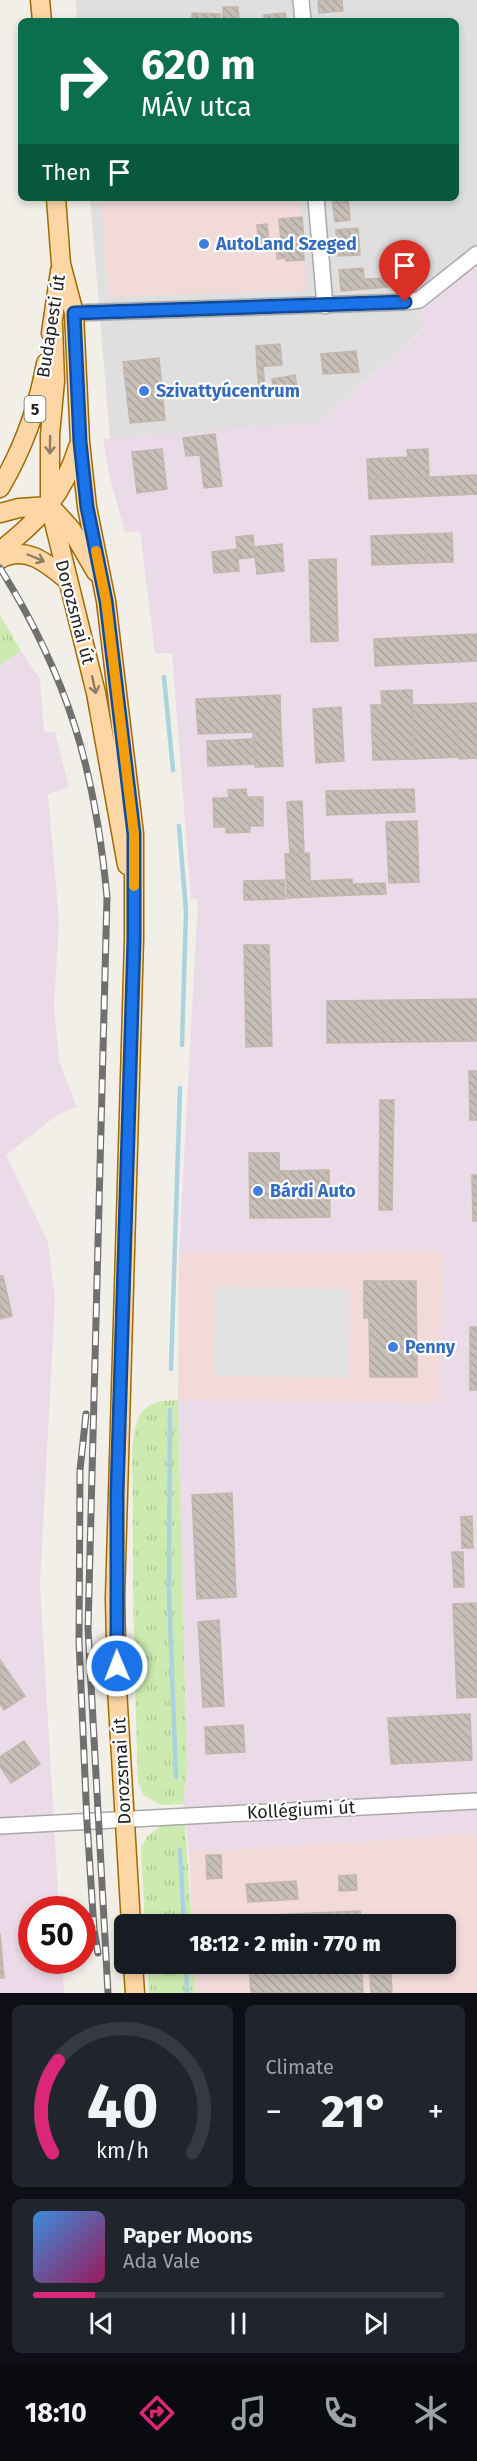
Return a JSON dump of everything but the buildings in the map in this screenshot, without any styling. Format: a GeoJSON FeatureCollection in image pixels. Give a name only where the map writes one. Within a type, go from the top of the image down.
{"type":"FeatureCollection","features":[{"type":"Feature","properties":{"kind":"main road"},"geometry":{"type":"LineString","coordinates":[[40,0],[42,18]]}},
{"type":"Feature","properties":{"kind":"main road","name":"Dorozsmai út"},"geometry":{"type":"LineString","coordinates":[[56,201],[61,264],[74,313],[80,442],[87,507],[102,582],[134,834],[116,1551],[117,1688],[130,1914]]}},
{"type":"Feature","properties":{"kind":"main road","name":"Budapesti út"},"geometry":{"type":"LineString","coordinates":[[0,488],[15,462],[30,425],[42,385],[61,264]]}},
{"type":"Feature","properties":{"kind":"main road","name":"Dorozsmai út"},"geometry":{"type":"LineString","coordinates":[[53,324],[55,381],[50,435],[50,506],[66,579],[96,693],[134,898]]}},
{"type":"Feature","properties":{"kind":"main road","name":"5"},"geometry":{"type":"LineString","coordinates":[[0,551],[50,506],[70,472],[80,442]]}},
{"type":"Feature","properties":{"kind":"main road"},"geometry":{"type":"LineString","coordinates":[[0,513],[19,508],[50,506],[71,529],[102,582]]}},
{"type":"Feature","properties":{"kind":"main road"},"geometry":{"type":"LineString","coordinates":[[0,559],[25,554],[32,556],[48,564],[66,579]]}},
{"type":"Feature","properties":{"kind":"main road"},"geometry":{"type":"LineString","coordinates":[[134,1974],[135,1993]]}},
{"type":"Feature","properties":{"kind":"street"},"geometry":{"type":"LineString","coordinates":[[301,0],[303,18]]}},
{"type":"Feature","properties":{"kind":"street"},"geometry":{"type":"LineString","coordinates":[[316,201],[325,306]]}},
{"type":"Feature","properties":{"kind":"street"},"geometry":{"type":"LineString","coordinates":[[74,313],[325,306],[419,300],[477,254]]}},
{"type":"Feature","properties":{"kind":"street","name":"Kollégiumi út"},"geometry":{"type":"LineString","coordinates":[[0,1826],[477,1801]]}},
{"type":"Feature","properties":{"kind":"shaded area"},"geometry":{"type":"Polygon","coordinates":[[[76,0],[477,0],[477,249],[422,329],[319,423],[110,439],[90,201],[459,201],[459,18],[77,18],[76,0]]]}},
{"type":"Feature","properties":{"kind":"shaded area","name":"AutoLand Szeged"},"geometry":{"type":"Polygon","coordinates":[[[100,201],[299,201],[307,291],[109,297],[100,201]]]}},
{"type":"Feature","properties":{"kind":"shaded area"},"geometry":{"type":"Polygon","coordinates":[[[477,249],[477,1834],[189,1852],[183,1804],[187,1768],[178,1400],[439,1403],[443,1251],[179,1252],[198,899],[191,899],[172,653],[155,653],[140,531],[125,532],[109,475],[103,439],[319,423],[422,330],[419,300],[477,249]]]}},
{"type":"Feature","properties":{"kind":"shaded area"},"geometry":{"type":"Polygon","coordinates":[[[21,651],[40,679],[44,732],[55,732],[69,787],[48,794],[59,921],[54,1005],[59,1061],[77,1107],[57,1115],[6,1155],[48,1242],[55,1300],[40,1584],[58,1896],[18,1896],[18,1974],[63,1974],[64,1993],[0,1993],[0,666],[21,651]]]}},
{"type":"Feature","properties":{"kind":"shaded area"},"geometry":{"type":"Polygon","coordinates":[[[443,1250],[439,1403],[178,1400],[179,1252],[443,1250]]]}},
{"type":"Feature","properties":{"kind":"shaded area"},"geometry":{"type":"Polygon","coordinates":[[[214,1287],[350,1289],[349,1378],[213,1375],[214,1287]]]}},
{"type":"Feature","properties":{"kind":"shaded area"},"geometry":{"type":"Polygon","coordinates":[[[477,1834],[477,1993],[195,1993],[194,1974],[456,1974],[456,1914],[192,1914],[189,1852],[477,1834]]]}},
{"type":"Feature","properties":{"kind":"green space"},"geometry":{"type":"Polygon","coordinates":[[[0,615],[21,651],[0,666],[0,615]]]}},
{"type":"Feature","properties":{"kind":"green space"},"geometry":{"type":"Polygon","coordinates":[[[178,1400],[187,1768],[183,1804],[162,1805],[144,1796],[138,1782],[132,1457],[136,1425],[142,1412],[156,1403],[178,1400]]]}},
{"type":"Feature","properties":{"kind":"green space"},"geometry":{"type":"Polygon","coordinates":[[[185,1824],[191,1914],[144,1914],[141,1847],[148,1835],[163,1825],[185,1824]]]}},
{"type":"Feature","properties":{"kind":"green space"},"geometry":{"type":"Polygon","coordinates":[[[148,1974],[194,1974],[195,1993],[149,1993],[148,1974]]]}},
{"type":"Feature","properties":{"kind":"waterway"},"geometry":{"type":"LineString","coordinates":[[164,677],[173,770]]}},
{"type":"Feature","properties":{"kind":"waterway"},"geometry":{"type":"LineString","coordinates":[[179,826],[186,911],[182,1045]]}},
{"type":"Feature","properties":{"kind":"waterway"},"geometry":{"type":"LineString","coordinates":[[171,1369],[180,1088]]}},
{"type":"Feature","properties":{"kind":"waterway"},"geometry":{"type":"LineString","coordinates":[[170,1410],[169,1593],[176,1777]]}},
{"type":"Feature","properties":{"kind":"waterway"},"geometry":{"type":"LineString","coordinates":[[180,1850],[183,1914]]}},
{"type":"Feature","properties":{"kind":"waterway"},"geometry":{"type":"LineString","coordinates":[[186,1974],[187,1993]]}},
{"type":"Feature","properties":{"kind":"railway"},"geometry":{"type":"LineString","coordinates":[[0,568],[44,647],[61,686],[74,725],[95,807],[107,897],[88,1629],[108,1993]]}},
{"type":"Feature","properties":{"kind":"railway"},"geometry":{"type":"LineString","coordinates":[[86,1414],[80,1470],[79,1642],[87,1822],[94,1929],[98,1953]]}},
{"type":"Feature","properties":{"kind":"slow traffic"},"geometry":{"type":"LineString","coordinates":[[96,551],[106,601],[122,752],[134,834],[134,886]]}},
{"type":"Feature","properties":{"kind":"place","name":"AutoLand Szeged"},"geometry":{"type":"Point","coordinates":[204,244]}},
{"type":"Feature","properties":{"kind":"place","name":"Szivattyúcentrum"},"geometry":{"type":"Point","coordinates":[144,391]}},
{"type":"Feature","properties":{"kind":"place","name":"Bárdi Auto"},"geometry":{"type":"Point","coordinates":[258,1191]}},
{"type":"Feature","properties":{"kind":"place","name":"Penny"},"geometry":{"type":"Point","coordinates":[393,1347]}},
{"type":"Feature","properties":{"kind":"route"},"geometry":{"type":"LineString","coordinates":[[117,1666],[115,1598],[117,1493],[131,1064],[134,834],[122,752],[106,601],[87,507],[80,442],[74,313],[405,302]]}}]}
